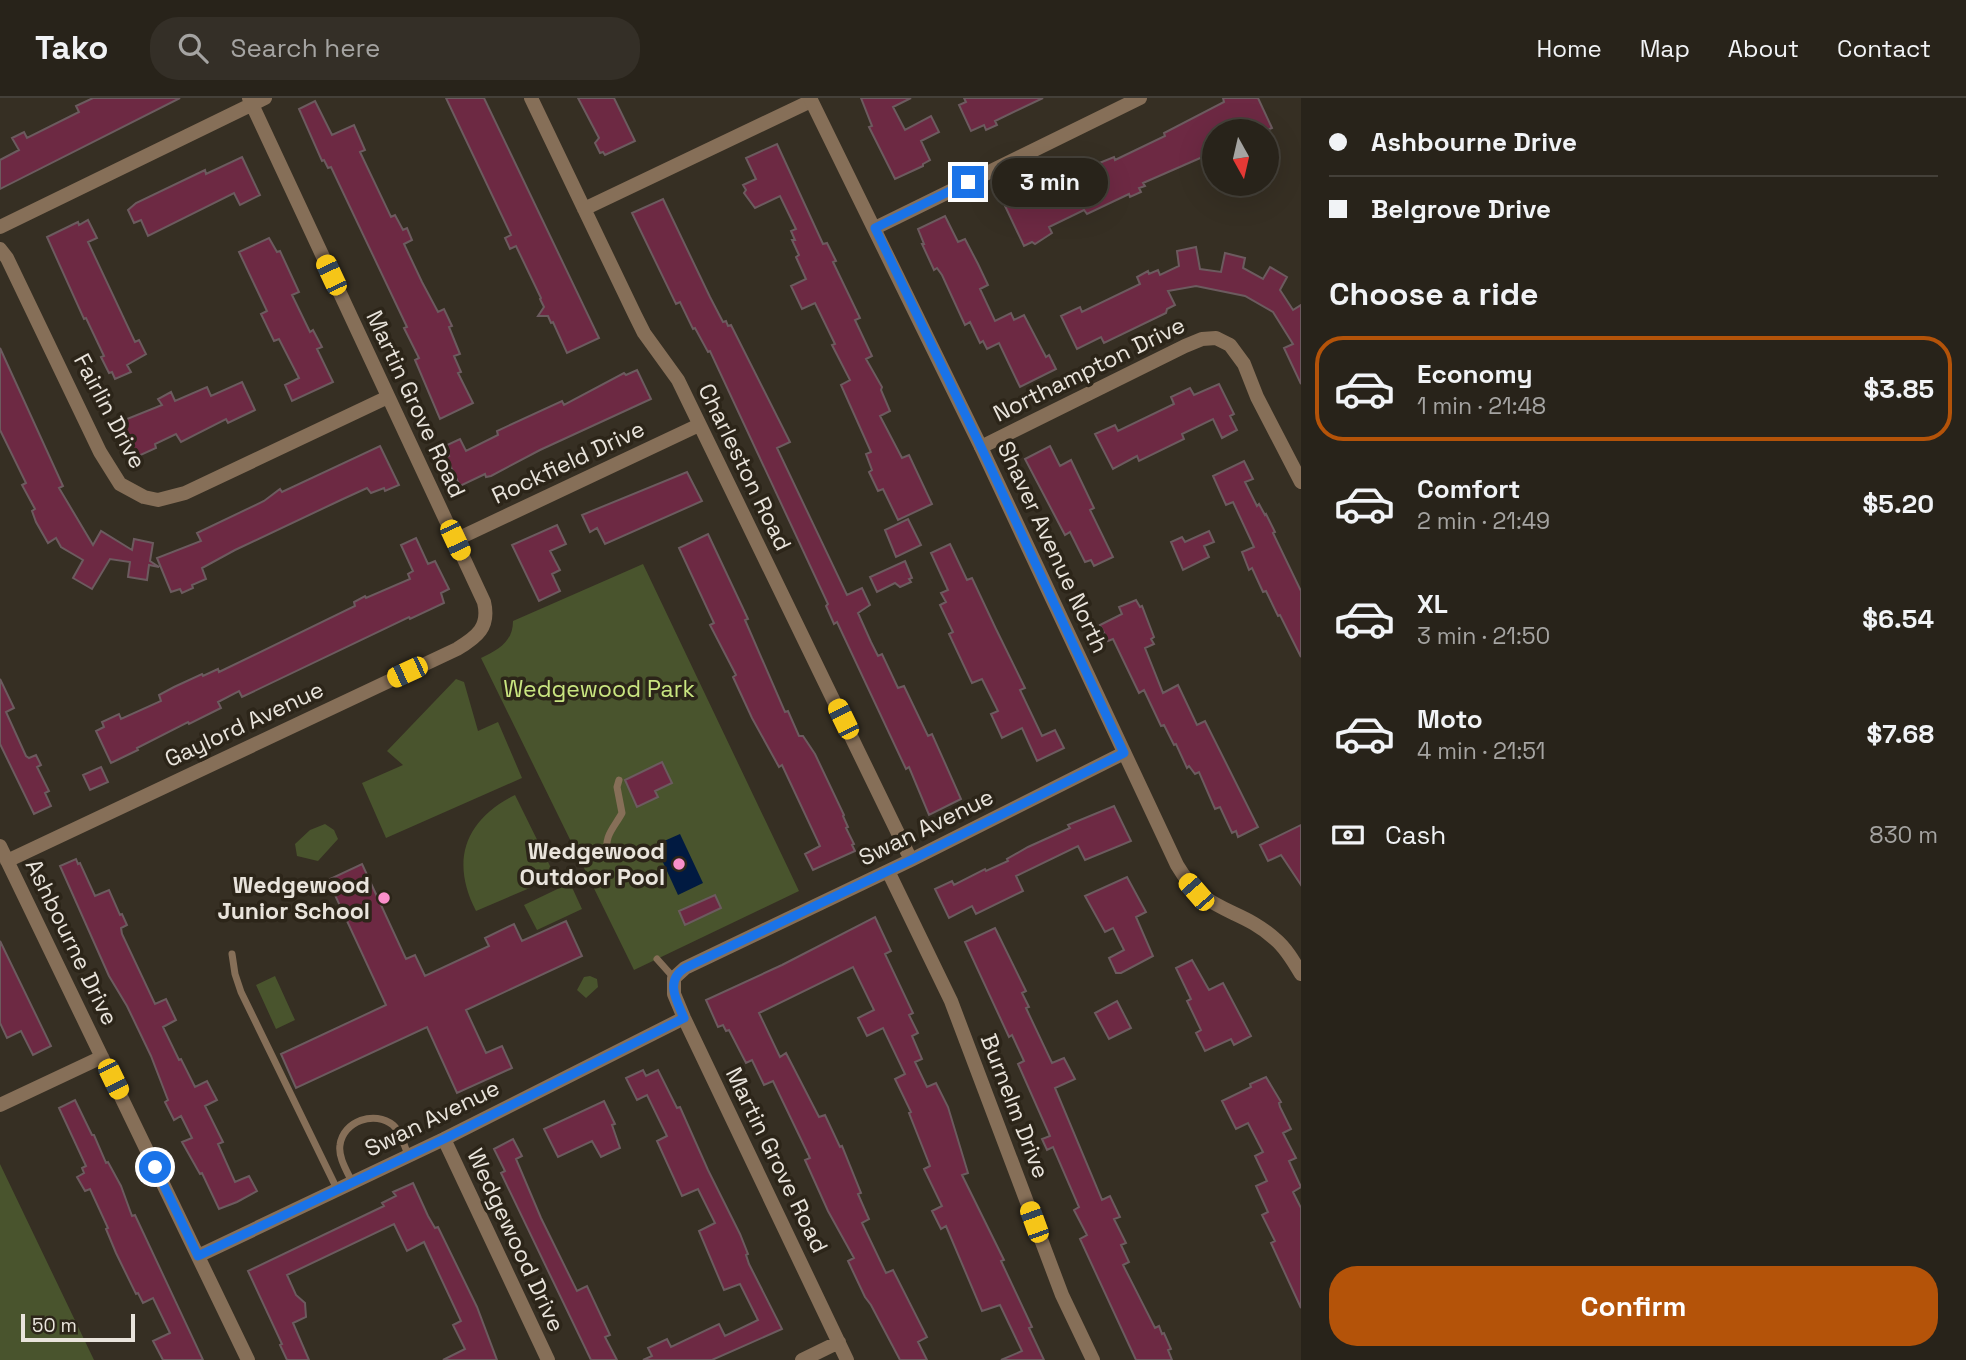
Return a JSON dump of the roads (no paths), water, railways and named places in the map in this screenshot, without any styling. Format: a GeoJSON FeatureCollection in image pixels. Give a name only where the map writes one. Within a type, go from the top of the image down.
{"type":"FeatureCollection","features":[{"type":"Feature","properties":{"kind":"street","name":"Charleston Road"},"geometry":{"type":"LineString","coordinates":[[531,98],[640,324],[678,380],[911,860]]}},
{"type":"Feature","properties":{"kind":"street"},"geometry":{"type":"LineString","coordinates":[[875,228],[1140,98]]}},
{"type":"Feature","properties":{"kind":"street"},"geometry":{"type":"LineString","coordinates":[[584,209],[810,99]]}},
{"type":"Feature","properties":{"kind":"street","name":"Shaver Avenue North"},"geometry":{"type":"LineString","coordinates":[[810,99],[981,447],[1166,843],[1186,880],[1205,899],[1258,926],[1276,939],[1301,974]]}},
{"type":"Feature","properties":{"kind":"street"},"geometry":{"type":"LineString","coordinates":[[0,227],[255,100]]}},
{"type":"Feature","properties":{"kind":"street","name":"Martin Grove Road"},"geometry":{"type":"LineString","coordinates":[[255,100],[388,397],[484,602],[486,615]]}},
{"type":"Feature","properties":{"kind":"street","name":"Fairlin Drive"},"geometry":{"type":"LineString","coordinates":[[0,249],[7,258],[100,452],[120,484],[144,497],[158,500],[185,494],[388,397]]}},
{"type":"Feature","properties":{"kind":"street","name":"Northampton Drive"},"geometry":{"type":"LineString","coordinates":[[981,447],[1185,346],[1216,338],[1230,345],[1244,364],[1257,397],[1301,482]]}},
{"type":"Feature","properties":{"kind":"street","name":"Rockfield Drive"},"geometry":{"type":"LineString","coordinates":[[455,540],[699,425]]}},
{"type":"Feature","properties":{"kind":"street","name":"Gaylord Avenue"},"geometry":{"type":"LineString","coordinates":[[7,861],[457,649],[479,634],[486,615]]}},
{"type":"Feature","properties":{"kind":"street","name":"Swan Avenue"},"geometry":{"type":"LineString","coordinates":[[674,978],[685,968],[911,860],[1124,753]]}},
{"type":"Feature","properties":{"kind":"street","name":"Ashbourne Drive"},"geometry":{"type":"LineString","coordinates":[[0,846],[248,1360]]}},
{"type":"Feature","properties":{"kind":"street","name":"Burnelm Drive"},"geometry":{"type":"LineString","coordinates":[[888,871],[951,1001],[1048,1260],[1093,1360]]}},
{"type":"Feature","properties":{"kind":"street","name":"Martin Grove Road"},"geometry":{"type":"LineString","coordinates":[[674,978],[674,994],[684,1018],[847,1360]]}},
{"type":"Feature","properties":{"kind":"street","name":"Swan Avenue"},"geometry":{"type":"LineString","coordinates":[[198,1256],[444,1139],[684,1018]]}},
{"type":"Feature","properties":{"kind":"street"},"geometry":{"type":"LineString","coordinates":[[0,1105],[102,1057]]}},
{"type":"Feature","properties":{"kind":"street","name":"Wedgewood Drive"},"geometry":{"type":"LineString","coordinates":[[444,1139],[548,1360]]}},
{"type":"Feature","properties":{"kind":"street"},"geometry":{"type":"LineString","coordinates":[[802,1360],[839,1342]]}},
{"type":"Feature","properties":{"kind":"lane"},"geometry":{"type":"LineString","coordinates":[[608,855],[608,834],[622,813],[617,787],[620,780]]}},
{"type":"Feature","properties":{"kind":"lane"},"geometry":{"type":"LineString","coordinates":[[232,954],[234,974],[241,992],[337,1189]]}},
{"type":"Feature","properties":{"kind":"lane"},"geometry":{"type":"LineString","coordinates":[[657,959],[674,978]]}},
{"type":"Feature","properties":{"kind":"lane"},"geometry":{"type":"LineString","coordinates":[[352,1182],[340,1154],[340,1144],[348,1128],[355,1122],[379,1119],[389,1123],[400,1135],[408,1155]]}},
{"type":"Feature","properties":{"kind":"water","name":"Wedgewood Outdoor Pool"},"geometry":{"type":"Polygon","coordinates":[[[680,834],[703,883],[678,895],[655,845],[680,834]]]}},
{"type":"Feature","properties":{"kind":"place","name":"Wedgewood Outdoor Pool"},"geometry":{"type":"Point","coordinates":[679,864]}},
{"type":"Feature","properties":{"kind":"place","name":"Wedgewood Junior School"},"geometry":{"type":"Point","coordinates":[384,898]}},
{"type":"Feature","properties":{"kind":"park label","name":"Wedgewood Park"},"geometry":{"type":"Point","coordinates":[599,689]}}]}
